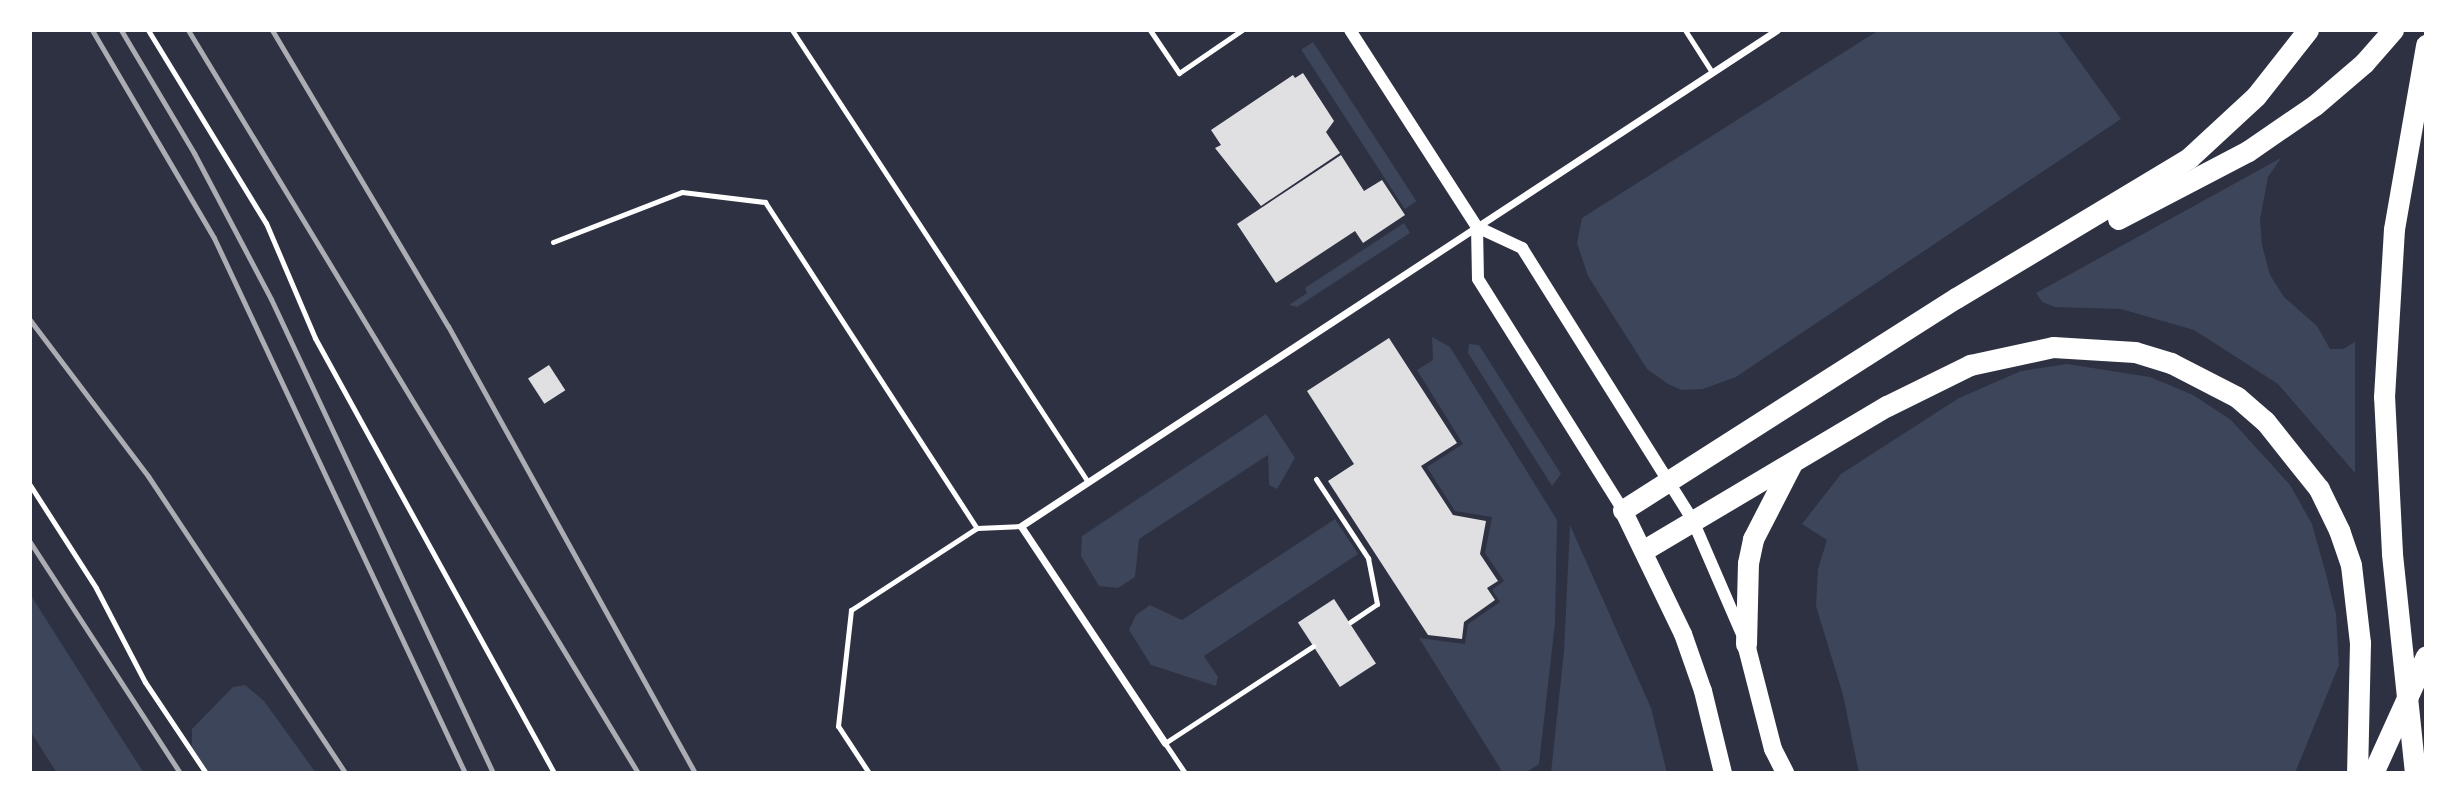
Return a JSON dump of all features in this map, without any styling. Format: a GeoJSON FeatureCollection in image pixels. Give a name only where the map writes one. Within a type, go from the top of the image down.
{"type":"FeatureCollection","features":[{"type":"Feature","properties":{"kind":"highway"},"geometry":{"type":"LineString","coordinates":[[1623,510],[1956,298],[2189,158],[2256,96],[2308,30]]}},
{"type":"Feature","properties":{"kind":"highway"},"geometry":{"type":"LineString","coordinates":[[1956,298],[2248,150],[2315,105],[2364,63],[2393,30]]}},
{"type":"Feature","properties":{"kind":"highway"},"geometry":{"type":"LineString","coordinates":[[2415,773],[2392,553],[2384,397],[2394,229],[2426,45]]}},
{"type":"Feature","properties":{"kind":"highway"},"geometry":{"type":"LineString","coordinates":[[1644,550],[1927,385],[2012,353],[2093,346],[2135,352],[2205,379],[2236,397],[2293,451],[2319,489],[2339,530],[2351,565],[2360,643],[2357,773]]}},
{"type":"Feature","properties":{"kind":"highway"},"geometry":{"type":"LineString","coordinates":[[1746,644],[1748,563],[1753,539],[1792,463]]}},
{"type":"Feature","properties":{"kind":"highway"},"geometry":{"type":"LineString","coordinates":[[2373,773],[2426,656]]}},
{"type":"Feature","properties":{"kind":"main road"},"geometry":{"type":"LineString","coordinates":[[1623,510],[1644,550],[1699,679],[1723,773]]}},
{"type":"Feature","properties":{"kind":"main road"},"geometry":{"type":"LineString","coordinates":[[1746,644],[1773,749],[1785,773]]}},
{"type":"Feature","properties":{"kind":"street"},"geometry":{"type":"LineString","coordinates":[[1350,30],[1477,227],[1478,279],[1623,510]]}},
{"type":"Feature","properties":{"kind":"street"},"geometry":{"type":"LineString","coordinates":[[1165,743],[1021,526],[1777,30]]}},
{"type":"Feature","properties":{"kind":"street"},"geometry":{"type":"LineString","coordinates":[[1477,227],[1522,248],[1693,521],[1746,644]]}},
{"type":"Feature","properties":{"kind":"lane"},"geometry":{"type":"LineString","coordinates":[[148,30],[266,223],[315,338],[554,773]]}},
{"type":"Feature","properties":{"kind":"lane"},"geometry":{"type":"LineString","coordinates":[[792,30],[1088,482]]}},
{"type":"Feature","properties":{"kind":"lane"},"geometry":{"type":"LineString","coordinates":[[1150,30],[1180,73],[1242,30]]}},
{"type":"Feature","properties":{"kind":"lane"},"geometry":{"type":"LineString","coordinates":[[1685,30],[1712,72]]}},
{"type":"Feature","properties":{"kind":"lane"},"geometry":{"type":"LineString","coordinates":[[552,242],[682,192],[765,202],[977,528]]}},
{"type":"Feature","properties":{"kind":"lane"},"geometry":{"type":"LineString","coordinates":[[1316,479],[1368,558],[1377,604],[1350,622]]}},
{"type":"Feature","properties":{"kind":"lane"},"geometry":{"type":"LineString","coordinates":[[30,485],[96,588],[145,682],[206,773]]}},
{"type":"Feature","properties":{"kind":"lane"},"geometry":{"type":"LineString","coordinates":[[869,773],[838,726],[851,610],[977,528],[1021,526]]}},
{"type":"Feature","properties":{"kind":"lane"},"geometry":{"type":"LineString","coordinates":[[1185,773],[1165,743],[1313,646]]}},
{"type":"Feature","properties":{"kind":"shaded area"},"geometry":{"type":"Polygon","coordinates":[[[1879,30],[2057,30],[2121,119],[1736,377],[1703,389],[1682,390],[1668,384],[1647,369],[1588,276],[1577,243],[1582,218],[1879,30]]]}},
{"type":"Feature","properties":{"kind":"shaded area"},"geometry":{"type":"Polygon","coordinates":[[[1313,42],[1416,201],[1405,209],[1301,50],[1313,42]]]}},
{"type":"Feature","properties":{"kind":"shaded area"},"geometry":{"type":"Polygon","coordinates":[[[2281,158],[2268,177],[2260,220],[2262,245],[2270,275],[2284,297],[2317,326],[2330,349],[2343,349],[2355,342],[2355,473],[2278,384],[2194,330],[2121,309],[2055,307],[2042,302],[2036,293],[2281,158]]]}},
{"type":"Feature","properties":{"kind":"shaded area"},"geometry":{"type":"Polygon","coordinates":[[[1404,223],[1410,233],[1297,307],[1289,305],[1307,293],[1305,288],[1404,223]]]}},
{"type":"Feature","properties":{"kind":"shaded area"},"geometry":{"type":"Polygon","coordinates":[[[1432,337],[1450,347],[1557,520],[1555,623],[1539,764],[1525,773],[1503,773],[1419,638],[1465,644],[1468,624],[1500,602],[1492,590],[1504,581],[1485,553],[1492,517],[1455,511],[1427,467],[1463,444],[1417,370],[1433,360],[1432,337]]]}},
{"type":"Feature","properties":{"kind":"shaded area"},"geometry":{"type":"Polygon","coordinates":[[[1469,344],[1479,345],[1561,474],[1552,486],[1468,353],[1469,344]]]}},
{"type":"Feature","properties":{"kind":"shaded area"},"geometry":{"type":"Polygon","coordinates":[[[2067,364],[2150,377],[2193,395],[2231,420],[2290,485],[2312,524],[2336,614],[2339,665],[2295,773],[1859,773],[1843,695],[1816,606],[1818,569],[1827,540],[1802,524],[1841,474],[1959,398],[2021,371],[2067,364]]]}},
{"type":"Feature","properties":{"kind":"shaded area"},"geometry":{"type":"Polygon","coordinates":[[[1266,414],[1295,458],[1277,489],[1269,485],[1268,455],[1139,539],[1135,577],[1118,588],[1099,586],[1081,556],[1082,536],[1266,414]]]}},
{"type":"Feature","properties":{"kind":"shaded area"},"geometry":{"type":"Polygon","coordinates":[[[1335,519],[1358,554],[1204,656],[1218,677],[1216,686],[1151,665],[1129,630],[1136,615],[1150,605],[1182,620],[1335,519]]]}},
{"type":"Feature","properties":{"kind":"shaded area"},"geometry":{"type":"Polygon","coordinates":[[[1570,525],[1651,708],[1667,773],[1551,773],[1564,651],[1570,525]]]}},
{"type":"Feature","properties":{"kind":"shaded area"},"geometry":{"type":"Polygon","coordinates":[[[30,594],[144,773],[57,773],[30,731],[30,594]]]}},
{"type":"Feature","properties":{"kind":"shaded area"},"geometry":{"type":"Polygon","coordinates":[[[245,685],[264,701],[316,773],[208,773],[192,747],[192,729],[233,687],[245,685]]]}},
{"type":"Feature","properties":{"kind":"building"},"geometry":{"type":"Polygon","coordinates":[[[1303,73],[1334,121],[1326,132],[1340,153],[1261,206],[1215,148],[1221,145],[1211,130],[1293,75],[1295,78],[1303,73]]]}},
{"type":"Feature","properties":{"kind":"building"},"geometry":{"type":"Polygon","coordinates":[[[1341,155],[1364,191],[1382,180],[1405,215],[1363,243],[1355,231],[1276,283],[1237,224],[1341,155]]]}},
{"type":"Feature","properties":{"kind":"building"},"geometry":{"type":"Polygon","coordinates":[[[1389,338],[1457,443],[1421,466],[1453,515],[1486,521],[1480,554],[1498,581],[1487,588],[1495,600],[1464,622],[1462,639],[1428,635],[1328,481],[1354,464],[1307,391],[1389,338]]]}},
{"type":"Feature","properties":{"kind":"building"},"geometry":{"type":"Polygon","coordinates":[[[549,365],[565,390],[544,404],[528,379],[549,365]]]}},
{"type":"Feature","properties":{"kind":"building"},"geometry":{"type":"Polygon","coordinates":[[[1334,599],[1376,664],[1340,687],[1298,622],[1334,599]]]}},
{"type":"Feature","properties":{"kind":"railway"},"geometry":{"type":"LineString","coordinates":[[92,30],[214,238],[465,773]]}},
{"type":"Feature","properties":{"kind":"railway"},"geometry":{"type":"LineString","coordinates":[[121,30],[194,153],[271,299],[493,773]]}},
{"type":"Feature","properties":{"kind":"railway"},"geometry":{"type":"LineString","coordinates":[[188,30],[638,773]]}},
{"type":"Feature","properties":{"kind":"railway"},"geometry":{"type":"LineString","coordinates":[[272,30],[448,326],[695,773]]}},
{"type":"Feature","properties":{"kind":"railway"},"geometry":{"type":"LineString","coordinates":[[30,320],[148,476],[345,773]]}},
{"type":"Feature","properties":{"kind":"railway"},"geometry":{"type":"LineString","coordinates":[[30,542],[180,773]]}}]}
